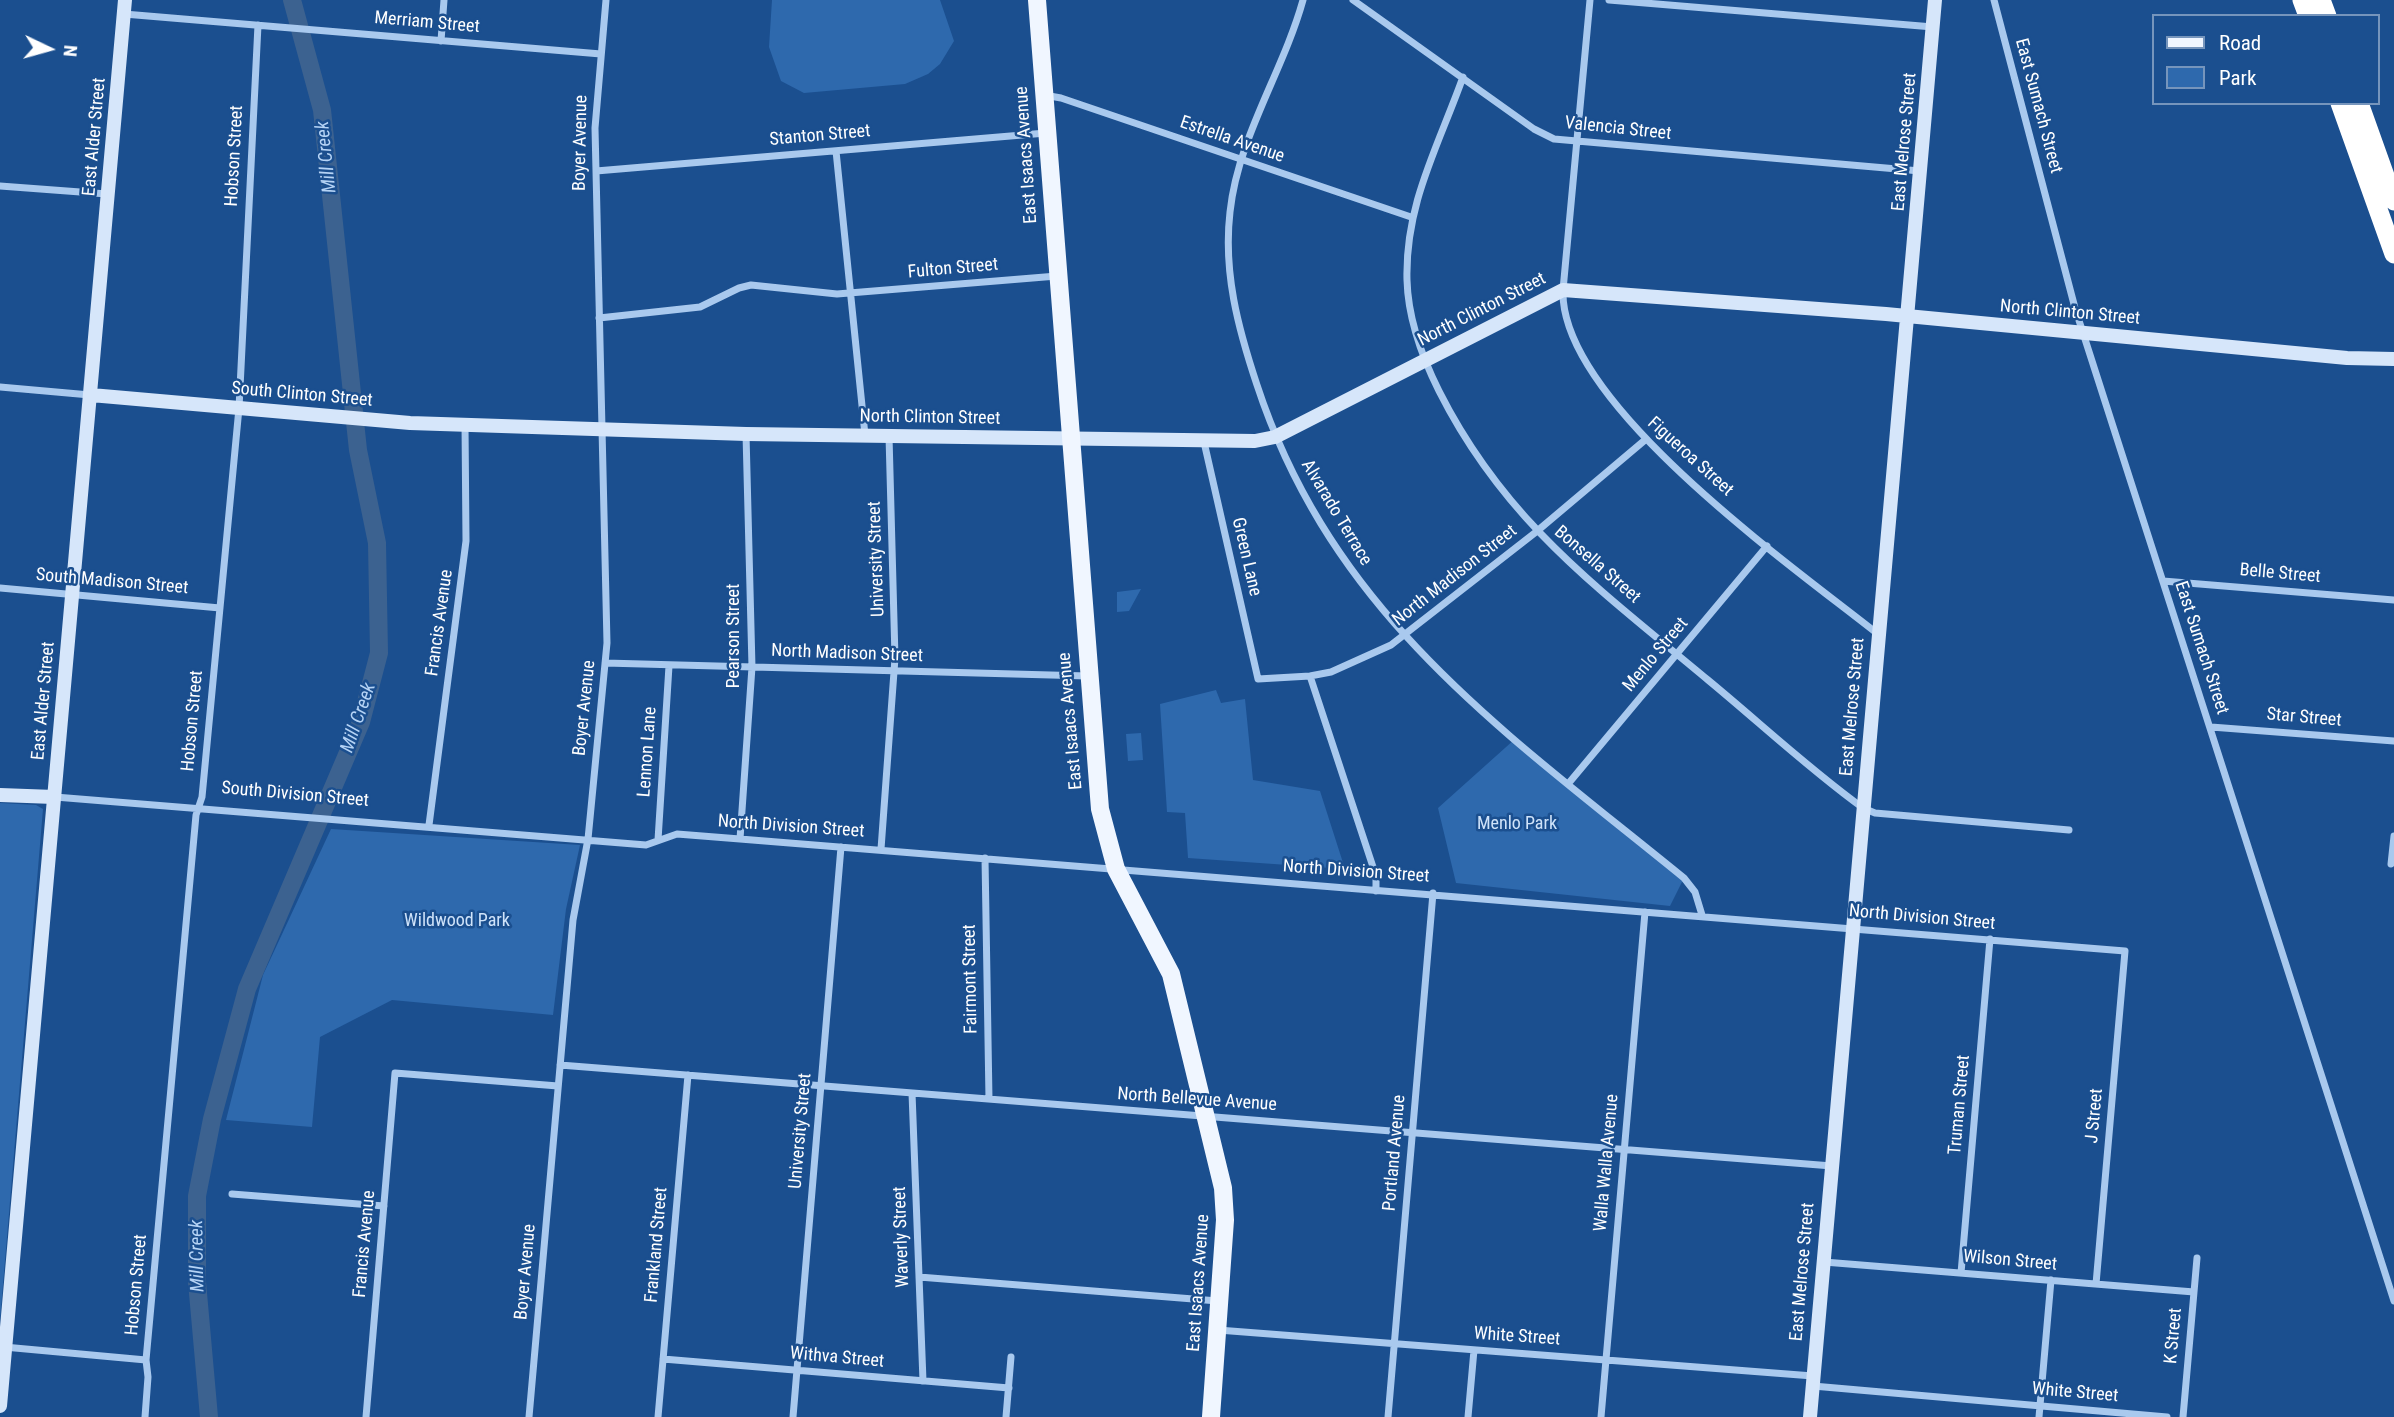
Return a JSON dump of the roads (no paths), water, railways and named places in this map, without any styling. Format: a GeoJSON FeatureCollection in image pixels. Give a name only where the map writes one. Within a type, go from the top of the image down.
{"type":"FeatureCollection","features":[{"type":"Feature","properties":{"kind":"highway"},"geometry":{"type":"LineString","coordinates":[[2341,105],[2394,254]]}},
{"type":"Feature","properties":{"kind":"highway"},"geometry":{"type":"LineString","coordinates":[[2360,105],[2394,201]]}},
{"type":"Feature","properties":{"kind":"highway"},"geometry":{"type":"LineString","coordinates":[[2352,138],[2394,231]]}},
{"type":"Feature","properties":{"kind":"main road","name":"East Isaacs Avenue"},"geometry":{"type":"LineString","coordinates":[[1037,0],[1100,809],[1116,869],[1171,974],[1225,1198],[1211,1417]]}},
{"type":"Feature","properties":{"kind":"main road","name":"East Melrose Street"},"geometry":{"type":"LineString","coordinates":[[1811,1417],[1935,0]]}},
{"type":"Feature","properties":{"kind":"main road","name":"East Alder Street"},"geometry":{"type":"LineString","coordinates":[[0,1406],[3,1347],[110,195],[125,7]]}},
{"type":"Feature","properties":{"kind":"main road","name":"North Clinton Street"},"geometry":{"type":"LineString","coordinates":[[602,428],[746,434],[1255,441],[1275,437],[1563,290],[1908,316],[2347,358],[2394,359]]}},
{"type":"Feature","properties":{"kind":"main road","name":"South Clinton Street"},"geometry":{"type":"LineString","coordinates":[[91,395],[364,420],[602,428]]}},
{"type":"Feature","properties":{"kind":"main road","name":"South Division Street"},"geometry":{"type":"LineString","coordinates":[[0,794],[54,797]]}},
{"type":"Feature","properties":{"kind":"street"},"geometry":{"type":"LineString","coordinates":[[441,41],[444,0]]}},
{"type":"Feature","properties":{"kind":"street","name":"Boyer Avenue"},"geometry":{"type":"LineString","coordinates":[[529,1417],[573,920],[588,839],[606,663],[595,114],[606,0]]}},
{"type":"Feature","properties":{"kind":"street","name":"Alvarado Terrace"},"geometry":{"type":"LineString","coordinates":[[1303,0],[1285,57],[1241,160],[1230,212],[1230,283],[1238,327],[1275,437],[1336,550],[1368,594],[1405,636],[1468,701],[1684,878],[1695,892],[1702,915]]}},
{"type":"Feature","properties":{"kind":"street","name":"Valencia Street"},"geometry":{"type":"LineString","coordinates":[[1353,0],[1544,134],[1577,142],[1922,172]]}},
{"type":"Feature","properties":{"kind":"street","name":"Figueroa Street"},"geometry":{"type":"LineString","coordinates":[[1590,0],[1563,290],[1564,319],[1599,383],[1645,440],[1768,546],[1879,635]]}},
{"type":"Feature","properties":{"kind":"street"},"geometry":{"type":"LineString","coordinates":[[1609,0],[1934,28]]}},
{"type":"Feature","properties":{"kind":"street","name":"East Sumach Street"},"geometry":{"type":"LineString","coordinates":[[1994,0],[2084,334],[2394,1301]]}},
{"type":"Feature","properties":{"kind":"street","name":"Merriam Street"},"geometry":{"type":"LineString","coordinates":[[125,7],[258,25],[601,54]]}},
{"type":"Feature","properties":{"kind":"street","name":"Hobson Street"},"geometry":{"type":"LineString","coordinates":[[145,1417],[148,1377],[146,1360],[182,946],[220,608],[239,408],[258,25]]}},
{"type":"Feature","properties":{"kind":"street","name":"Bonsella Street"},"geometry":{"type":"LineString","coordinates":[[1462,77],[1425,172],[1411,217],[1407,284],[1414,328],[1425,361],[1478,460],[1536,532],[1677,654],[1863,808],[1875,813],[2069,831]]}},
{"type":"Feature","properties":{"kind":"street","name":"Estrella Avenue"},"geometry":{"type":"LineString","coordinates":[[1043,95],[1061,98],[1411,217]]}},
{"type":"Feature","properties":{"kind":"street","name":"Stanton Street"},"geometry":{"type":"LineString","coordinates":[[596,171],[1046,133]]}},
{"type":"Feature","properties":{"kind":"street"},"geometry":{"type":"LineString","coordinates":[[836,151],[865,435]]}},
{"type":"Feature","properties":{"kind":"street"},"geometry":{"type":"LineString","coordinates":[[0,186],[110,195]]}},
{"type":"Feature","properties":{"kind":"street","name":"Fulton Street"},"geometry":{"type":"LineString","coordinates":[[599,318],[700,307],[751,285],[822,294],[1057,276]]}},
{"type":"Feature","properties":{"kind":"street","name":"South Clinton Street"},"geometry":{"type":"LineString","coordinates":[[0,387],[91,395]]}},
{"type":"Feature","properties":{"kind":"street","name":"Francis Avenue"},"geometry":{"type":"LineString","coordinates":[[429,825],[466,541],[465,424]]}},
{"type":"Feature","properties":{"kind":"street","name":"Pearson Street"},"geometry":{"type":"LineString","coordinates":[[740,839],[752,667],[746,434]]}},
{"type":"Feature","properties":{"kind":"street","name":"University Street"},"geometry":{"type":"LineString","coordinates":[[881,849],[895,671],[889,436]]}},
{"type":"Feature","properties":{"kind":"street","name":"North Madison Street"},"geometry":{"type":"LineString","coordinates":[[1258,679],[1310,676],[1354,664],[1405,636],[1536,532],[1645,440]]}},
{"type":"Feature","properties":{"kind":"street","name":"Green Lane"},"geometry":{"type":"LineString","coordinates":[[1204,442],[1258,679]]}},
{"type":"Feature","properties":{"kind":"street","name":"Menlo Street"},"geometry":{"type":"LineString","coordinates":[[1568,784],[1768,546]]}},
{"type":"Feature","properties":{"kind":"street","name":"Belle Street"},"geometry":{"type":"LineString","coordinates":[[2163,581],[2394,600]]}},
{"type":"Feature","properties":{"kind":"street","name":"South Madison Street"},"geometry":{"type":"LineString","coordinates":[[0,587],[220,608]]}},
{"type":"Feature","properties":{"kind":"street","name":"North Madison Street"},"geometry":{"type":"LineString","coordinates":[[606,663],[1088,676]]}},
{"type":"Feature","properties":{"kind":"street","name":"Lennon Lane"},"geometry":{"type":"LineString","coordinates":[[658,840],[669,666]]}},
{"type":"Feature","properties":{"kind":"street"},"geometry":{"type":"LineString","coordinates":[[1310,676],[1376,876],[1376,891]]}},
{"type":"Feature","properties":{"kind":"street","name":"Star Street"},"geometry":{"type":"LineString","coordinates":[[2211,727],[2394,741]]}},
{"type":"Feature","properties":{"kind":"street","name":"South Division Street"},"geometry":{"type":"LineString","coordinates":[[54,797],[199,806],[588,839]]}},
{"type":"Feature","properties":{"kind":"street","name":"North Division Street"},"geometry":{"type":"LineString","coordinates":[[588,839],[646,845],[677,834],[1376,891],[1433,892],[2125,951]]}},
{"type":"Feature","properties":{"kind":"street"},"geometry":{"type":"LineString","coordinates":[[2391,864],[2394,836]]}},
{"type":"Feature","properties":{"kind":"street","name":"University Street"},"geometry":{"type":"LineString","coordinates":[[793,1417],[841,847]]}},
{"type":"Feature","properties":{"kind":"street","name":"Fairmont Street"},"geometry":{"type":"LineString","coordinates":[[985,858],[989,1099]]}},
{"type":"Feature","properties":{"kind":"street","name":"Portland Avenue"},"geometry":{"type":"LineString","coordinates":[[1388,1417],[1433,892]]}},
{"type":"Feature","properties":{"kind":"street","name":"Walla Walla Avenue"},"geometry":{"type":"LineString","coordinates":[[1601,1417],[1645,912]]}},
{"type":"Feature","properties":{"kind":"street","name":"Truman Street"},"geometry":{"type":"LineString","coordinates":[[1961,1273],[1990,939]]}},
{"type":"Feature","properties":{"kind":"street","name":"J Street"},"geometry":{"type":"LineString","coordinates":[[2096,1284],[2125,951]]}},
{"type":"Feature","properties":{"kind":"street","name":"North Bellevue Avenue"},"geometry":{"type":"LineString","coordinates":[[560,1065],[1832,1166]]}},
{"type":"Feature","properties":{"kind":"street","name":"Francis Avenue"},"geometry":{"type":"LineString","coordinates":[[366,1417],[395,1073],[558,1086]]}},
{"type":"Feature","properties":{"kind":"street","name":"Frankland Street"},"geometry":{"type":"LineString","coordinates":[[658,1417],[688,1075]]}},
{"type":"Feature","properties":{"kind":"street","name":"Waverly Street"},"geometry":{"type":"LineString","coordinates":[[912,1093],[923,1381]]}},
{"type":"Feature","properties":{"kind":"street"},"geometry":{"type":"LineString","coordinates":[[232,1194],[384,1206]]}},
{"type":"Feature","properties":{"kind":"street","name":"K Street"},"geometry":{"type":"LineString","coordinates":[[2183,1417],[2197,1258]]}},
{"type":"Feature","properties":{"kind":"street","name":"Wilson Street"},"geometry":{"type":"LineString","coordinates":[[1824,1262],[2194,1292]]}},
{"type":"Feature","properties":{"kind":"street"},"geometry":{"type":"LineString","coordinates":[[919,1277],[1219,1301]]}},
{"type":"Feature","properties":{"kind":"street"},"geometry":{"type":"LineString","coordinates":[[2039,1417],[2050,1280]]}},
{"type":"Feature","properties":{"kind":"street","name":"White Street"},"geometry":{"type":"LineString","coordinates":[[1217,1330],[1606,1360],[2167,1417]]}},
{"type":"Feature","properties":{"kind":"street"},"geometry":{"type":"LineString","coordinates":[[3,1347],[146,1360]]}},
{"type":"Feature","properties":{"kind":"street"},"geometry":{"type":"LineString","coordinates":[[1468,1417],[1474,1350]]}},
{"type":"Feature","properties":{"kind":"street"},"geometry":{"type":"LineString","coordinates":[[1006,1417],[1011,1357]]}},
{"type":"Feature","properties":{"kind":"street","name":"Withva Street"},"geometry":{"type":"LineString","coordinates":[[663,1359],[1009,1388]]}},
{"type":"Feature","properties":{"kind":"waterway","name":"Mill Creek"},"geometry":{"type":"LineString","coordinates":[[209,1417],[197,1282],[197,1196],[212,1119],[247,989],[361,722],[379,653],[377,543],[358,450],[322,110],[292,0]]}},
{"type":"Feature","properties":{"kind":"park label","name":"Menlo Park"},"geometry":{"type":"Point","coordinates":[1517,824]}},
{"type":"Feature","properties":{"kind":"park label","name":"Wildwood Park"},"geometry":{"type":"Point","coordinates":[457,921]}}]}
